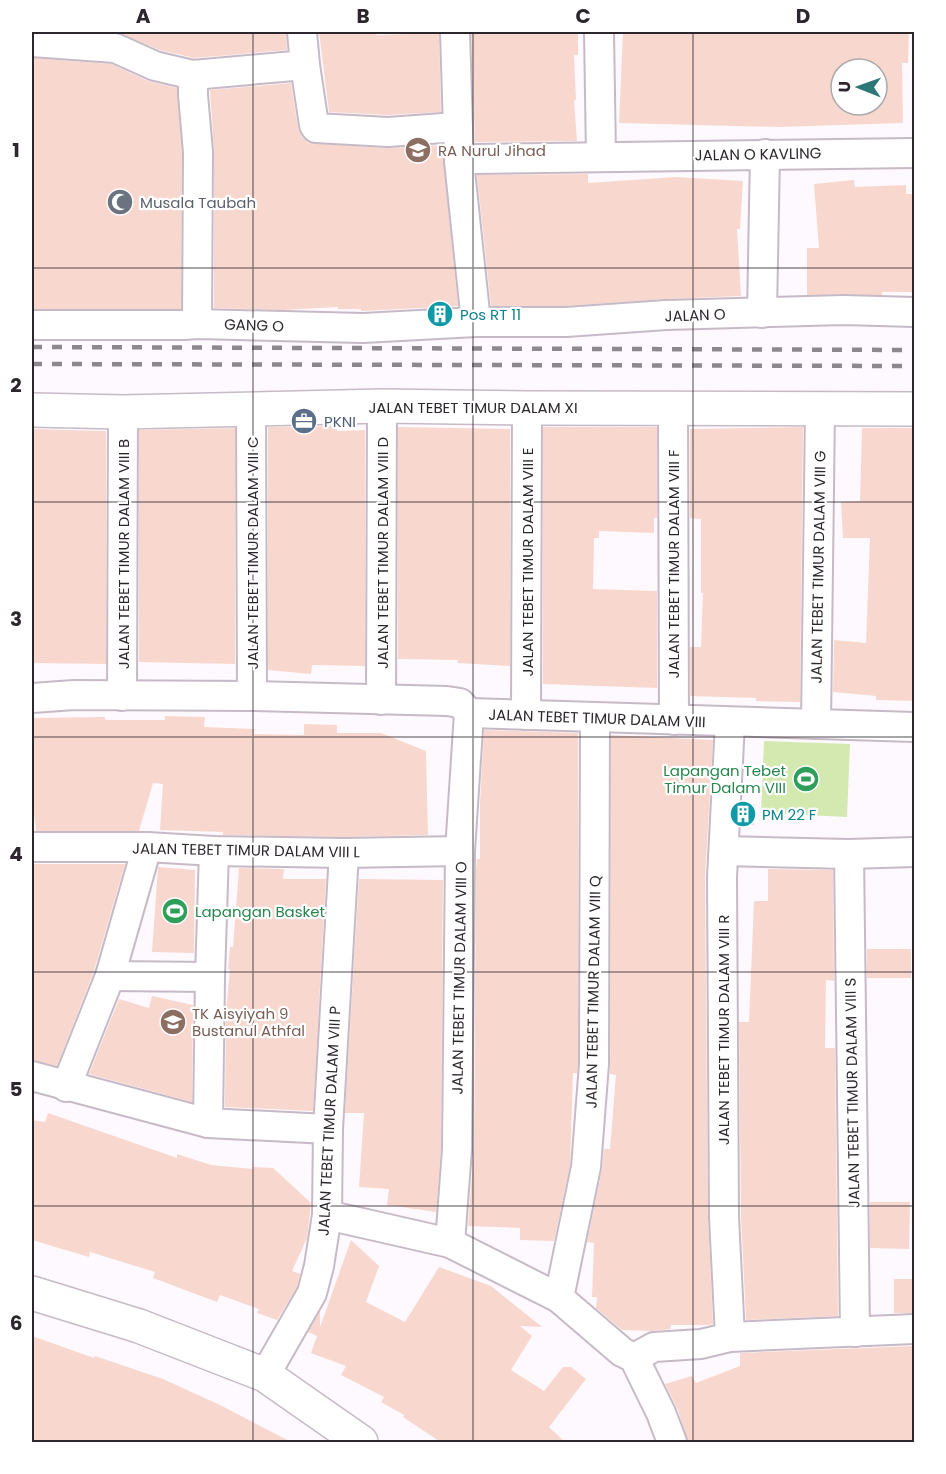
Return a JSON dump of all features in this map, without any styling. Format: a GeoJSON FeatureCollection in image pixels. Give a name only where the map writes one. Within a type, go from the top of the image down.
{"type":"FeatureCollection","features":[{"type":"Feature","properties":{"kind":"street"},"geometry":{"type":"LineString","coordinates":[[302,32],[316,128],[388,132],[457,127]]}},
{"type":"Feature","properties":{"kind":"street"},"geometry":{"type":"LineString","coordinates":[[455,32],[459,161],[476,322]]}},
{"type":"Feature","properties":{"kind":"street"},"geometry":{"type":"LineString","coordinates":[[599,32],[600,156]]}},
{"type":"Feature","properties":{"kind":"street"},"geometry":{"type":"LineString","coordinates":[[32,42],[115,48],[155,66],[193,75],[305,65]]}},
{"type":"Feature","properties":{"kind":"street"},"geometry":{"type":"LineString","coordinates":[[193,75],[198,152],[197,324]]}},
{"type":"Feature","properties":{"kind":"street","name":"JALAN O KAVLING"},"geometry":{"type":"LineString","coordinates":[[459,161],[600,156],[915,153]]}},
{"type":"Feature","properties":{"kind":"street"},"geometry":{"type":"LineString","coordinates":[[762,313],[765,154]]}},
{"type":"Feature","properties":{"kind":"street","name":"JALAN O"},"geometry":{"type":"LineString","coordinates":[[476,322],[566,322],[666,315],[844,310],[915,312]]}},
{"type":"Feature","properties":{"kind":"street","name":"GANG O"},"geometry":{"type":"LineString","coordinates":[[32,325],[184,326],[197,324],[363,328],[476,322]]}},
{"type":"Feature","properties":{"kind":"street","name":"JALAN TEBET TIMUR DALAM XI"},"geometry":{"type":"LineString","coordinates":[[32,410],[123,412],[382,406],[915,409]]}},
{"type":"Feature","properties":{"kind":"street","name":"JALAN TEBET TIMUR DALAM VIII D"},"geometry":{"type":"LineString","coordinates":[[381,700],[382,406]]}},
{"type":"Feature","properties":{"kind":"street","name":"JALAN TEBET TIMUR DALAM VIII E"},"geometry":{"type":"LineString","coordinates":[[526,715],[527,408]]}},
{"type":"Feature","properties":{"kind":"street","name":"JALAN TEBET TIMUR DALAM VIII F"},"geometry":{"type":"LineString","coordinates":[[673,408],[674,720]]}},
{"type":"Feature","properties":{"kind":"street","name":"JALAN TEBET TIMUR DALAM VIII G"},"geometry":{"type":"LineString","coordinates":[[816,724],[820,409]]}},
{"type":"Feature","properties":{"kind":"street","name":"JALAN TEBET TIMUR DALAM VIII C"},"geometry":{"type":"LineString","coordinates":[[251,410],[252,696]]}},
{"type":"Feature","properties":{"kind":"street","name":"JALAN TEBET TIMUR DALAM VIII B"},"geometry":{"type":"LineString","coordinates":[[122,696],[123,412]]}},
{"type":"Feature","properties":{"kind":"street","name":"JALAN TEBET TIMUR DALAM VIII"},"geometry":{"type":"LineString","coordinates":[[32,698],[74,695],[252,696],[454,702],[460,703],[470,713],[730,723],[915,727]]}},
{"type":"Feature","properties":{"kind":"street","name":"JALAN TEBET TIMUR DALAM VIII O"},"geometry":{"type":"LineString","coordinates":[[450,1243],[457,1149],[460,851],[470,713]]}},
{"type":"Feature","properties":{"kind":"street","name":"JALAN TEBET TIMUR DALAM VIII Q"},"geometry":{"type":"LineString","coordinates":[[559,1298],[586,1167],[594,1064],[596,718]]}},
{"type":"Feature","properties":{"kind":"street","name":"JALAN TEBET TIMUR DALAM VIII R"},"geometry":{"type":"LineString","coordinates":[[730,723],[722,877],[724,1217],[730,1337]]}},
{"type":"Feature","properties":{"kind":"street","name":"JALAN TEBET TIMUR DALAM VIII L"},"geometry":{"type":"LineString","coordinates":[[32,847],[147,847],[214,851],[344,853],[460,851]]}},
{"type":"Feature","properties":{"kind":"street"},"geometry":{"type":"LineString","coordinates":[[66,1087],[110,976],[147,847]]}},
{"type":"Feature","properties":{"kind":"street"},"geometry":{"type":"LineString","coordinates":[[208,1124],[214,851]]}},
{"type":"Feature","properties":{"kind":"street"},"geometry":{"type":"LineString","coordinates":[[724,851],[849,854],[915,852]]}},
{"type":"Feature","properties":{"kind":"street","name":"JALAN TEBET TIMUR DALAM VIII P"},"geometry":{"type":"LineString","coordinates":[[265,1375],[312,1293],[327,1215],[328,1129],[344,853]]}},
{"type":"Feature","properties":{"kind":"street","name":"JALAN TEBET TIMUR DALAM VIII S"},"geometry":{"type":"LineString","coordinates":[[849,854],[855,1332]]}},
{"type":"Feature","properties":{"kind":"street"},"geometry":{"type":"LineString","coordinates":[[110,976],[210,977]]}},
{"type":"Feature","properties":{"kind":"street"},"geometry":{"type":"LineString","coordinates":[[32,1076],[208,1124],[328,1129]]}},
{"type":"Feature","properties":{"kind":"street"},"geometry":{"type":"LineString","coordinates":[[327,1215],[450,1243],[559,1298],[622,1352],[634,1358],[662,1413],[672,1443]]}},
{"type":"Feature","properties":{"kind":"street"},"geometry":{"type":"LineString","coordinates":[[32,1293],[139,1326],[265,1375],[361,1443]]}},
{"type":"Feature","properties":{"kind":"street"},"geometry":{"type":"LineString","coordinates":[[634,1358],[654,1347],[701,1344],[730,1337],[915,1329]]}},
{"type":"Feature","properties":{"kind":"green space","name":"Lapangan Tebet Timur Dalam VIII"},"geometry":{"type":"Polygon","coordinates":[[[764,741],[850,744],[847,817],[761,813],[764,741]]]}},
{"type":"Feature","properties":{"kind":"building"},"geometry":{"type":"Polygon","coordinates":[[[116,32],[286,32],[287,50],[194,58],[160,50],[116,32]]]}},
{"type":"Feature","properties":{"kind":"building"},"geometry":{"type":"Polygon","coordinates":[[[319,32],[376,32],[376,35],[439,33],[441,112],[388,115],[329,112],[319,32]]]}},
{"type":"Feature","properties":{"kind":"building"},"geometry":{"type":"Polygon","coordinates":[[[471,32],[578,32],[578,55],[574,55],[577,141],[475,142],[471,32]]]}},
{"type":"Feature","properties":{"kind":"building"},"geometry":{"type":"Polygon","coordinates":[[[623,32],[909,32],[908,63],[902,63],[903,123],[778,127],[619,123],[623,32]]]}},
{"type":"Feature","properties":{"kind":"building"},"geometry":{"type":"Polygon","coordinates":[[[32,58],[111,64],[148,81],[177,88],[182,153],[181,309],[32,309],[32,58]]]}},
{"type":"Feature","properties":{"kind":"building"},"geometry":{"type":"Polygon","coordinates":[[[291,83],[298,128],[308,143],[387,148],[442,145],[458,306],[363,311],[361,309],[338,309],[338,307],[283,310],[214,308],[214,152],[210,90],[291,83]]]}},
{"type":"Feature","properties":{"kind":"building"},"geometry":{"type":"Polygon","coordinates":[[[588,174],[588,183],[677,177],[743,181],[740,229],[737,229],[741,296],[565,306],[491,306],[477,175],[588,174]]]}},
{"type":"Feature","properties":{"kind":"building"},"geometry":{"type":"Polygon","coordinates":[[[854,180],[855,187],[906,185],[906,194],[915,194],[915,292],[882,292],[882,295],[807,295],[807,248],[819,248],[814,184],[854,180]]]}},
{"type":"Feature","properties":{"kind":"building"},"geometry":{"type":"Polygon","coordinates":[[[337,426],[337,431],[365,430],[365,666],[312,665],[311,674],[268,670],[268,427],[337,426]]]}},
{"type":"Feature","properties":{"kind":"building"},"geometry":{"type":"Polygon","coordinates":[[[398,427],[510,429],[510,666],[457,663],[458,660],[398,659],[398,427]]]}},
{"type":"Feature","properties":{"kind":"building"},"geometry":{"type":"Polygon","coordinates":[[[543,427],[657,427],[657,518],[654,518],[654,533],[599,531],[599,538],[594,538],[593,589],[657,591],[657,688],[543,684],[543,427]]]}},
{"type":"Feature","properties":{"kind":"building"},"geometry":{"type":"Polygon","coordinates":[[[803,427],[800,702],[690,696],[690,647],[701,647],[703,593],[701,593],[701,519],[690,518],[690,429],[803,427]]]}},
{"type":"Feature","properties":{"kind":"building"},"geometry":{"type":"Polygon","coordinates":[[[235,428],[235,664],[139,662],[139,430],[235,428]]]}},
{"type":"Feature","properties":{"kind":"building"},"geometry":{"type":"Polygon","coordinates":[[[862,428],[915,428],[915,701],[876,700],[876,696],[833,692],[834,640],[866,643],[870,538],[843,538],[841,502],[860,501],[862,428]]]}},
{"type":"Feature","properties":{"kind":"building"},"geometry":{"type":"Polygon","coordinates":[[[32,429],[106,431],[106,664],[32,663],[32,429]]]}},
{"type":"Feature","properties":{"kind":"building"},"geometry":{"type":"Polygon","coordinates":[[[165,716],[205,717],[204,727],[255,729],[254,734],[304,735],[304,724],[337,725],[337,733],[381,733],[426,751],[428,835],[344,837],[223,835],[223,832],[160,830],[163,784],[153,783],[139,831],[36,831],[32,794],[32,718],[105,717],[105,720],[165,720],[165,716]]]}},
{"type":"Feature","properties":{"kind":"building"},"geometry":{"type":"Polygon","coordinates":[[[484,730],[578,733],[578,1063],[577,1073],[573,1073],[570,1165],[554,1241],[520,1240],[520,1228],[468,1226],[474,1149],[476,870],[477,859],[480,859],[484,730]]]}},
{"type":"Feature","properties":{"kind":"building"},"geometry":{"type":"Polygon","coordinates":[[[611,735],[713,740],[705,877],[708,1217],[713,1324],[709,1325],[671,1325],[671,1329],[651,1331],[622,1330],[596,1308],[597,1297],[592,1297],[594,1243],[587,1242],[602,1170],[604,1149],[610,1149],[616,1075],[610,1074],[611,735]]]}},
{"type":"Feature","properties":{"kind":"building"},"geometry":{"type":"Polygon","coordinates":[[[742,804],[754,804],[754,825],[741,825],[742,804]]]}},
{"type":"Feature","properties":{"kind":"building"},"geometry":{"type":"Polygon","coordinates":[[[32,864],[125,864],[94,971],[57,1066],[32,1060],[32,864]]]}},
{"type":"Feature","properties":{"kind":"building","name":"Lapangan Basket"},"geometry":{"type":"Polygon","coordinates":[[[158,867],[195,870],[194,953],[152,952],[158,867]]]}},
{"type":"Feature","properties":{"kind":"building"},"geometry":{"type":"Polygon","coordinates":[[[239,868],[284,869],[283,879],[326,879],[313,1111],[225,1107],[226,1012],[230,969],[228,969],[230,947],[233,947],[239,868]]]}},
{"type":"Feature","properties":{"kind":"building"},"geometry":{"type":"Polygon","coordinates":[[[768,869],[833,870],[834,981],[826,980],[825,1048],[835,1048],[838,1316],[746,1320],[741,1217],[739,1022],[749,1022],[754,901],[768,901],[768,869]]]}},
{"type":"Feature","properties":{"kind":"building"},"geometry":{"type":"Polygon","coordinates":[[[359,879],[443,880],[441,1148],[436,1212],[387,1205],[389,1189],[359,1187],[364,1113],[345,1113],[359,879]]]}},
{"type":"Feature","properties":{"kind":"building"},"geometry":{"type":"Polygon","coordinates":[[[867,949],[911,949],[911,978],[867,978],[867,949]]]}},
{"type":"Feature","properties":{"kind":"building"},"geometry":{"type":"Polygon","coordinates":[[[152,996],[193,1005],[192,1102],[89,1074],[119,999],[149,1008],[152,996]]]}},
{"type":"Feature","properties":{"kind":"building"},"geometry":{"type":"Polygon","coordinates":[[[48,1113],[177,1158],[177,1154],[211,1165],[253,1169],[253,1167],[273,1168],[311,1203],[307,1238],[292,1271],[300,1274],[297,1287],[277,1320],[257,1313],[259,1309],[220,1295],[217,1302],[153,1278],[155,1272],[90,1252],[89,1257],[32,1240],[32,1120],[45,1122],[48,1113]]]}},
{"type":"Feature","properties":{"kind":"building"},"geometry":{"type":"Polygon","coordinates":[[[870,1202],[910,1202],[909,1249],[870,1248],[870,1202]]]}},
{"type":"Feature","properties":{"kind":"building"},"geometry":{"type":"Polygon","coordinates":[[[351,1240],[379,1266],[366,1302],[405,1322],[439,1267],[491,1286],[542,1327],[520,1326],[532,1336],[511,1370],[544,1391],[563,1367],[571,1367],[586,1379],[549,1427],[566,1443],[442,1443],[403,1417],[404,1415],[381,1402],[384,1397],[341,1375],[346,1366],[311,1353],[317,1336],[308,1332],[320,1311],[320,1327],[351,1240]]]}},
{"type":"Feature","properties":{"kind":"building"},"geometry":{"type":"Polygon","coordinates":[[[894,1279],[915,1279],[915,1313],[894,1313],[894,1279]]]}},
{"type":"Feature","properties":{"kind":"building"},"geometry":{"type":"Polygon","coordinates":[[[32,1336],[163,1379],[220,1405],[293,1443],[32,1443],[32,1336]]]}},
{"type":"Feature","properties":{"kind":"building"},"geometry":{"type":"Polygon","coordinates":[[[915,1346],[915,1443],[688,1443],[678,1410],[665,1384],[692,1376],[696,1383],[740,1366],[740,1353],[915,1346]]]}},
{"type":"Feature","properties":{"kind":"railway"},"geometry":{"type":"LineString","coordinates":[[32,347],[914,350]]}},
{"type":"Feature","properties":{"kind":"railway"},"geometry":{"type":"LineString","coordinates":[[32,364],[914,366]]}},
{"type":"Feature","properties":{"kind":"place","name":"RA Nurul Jihad"},"geometry":{"type":"Point","coordinates":[418,150]}},
{"type":"Feature","properties":{"kind":"place","name":"Musala Taubah"},"geometry":{"type":"Point","coordinates":[120,202]}},
{"type":"Feature","properties":{"kind":"place","name":"Pos RT 11"},"geometry":{"type":"Point","coordinates":[440,314]}},
{"type":"Feature","properties":{"kind":"place","name":"PKNI"},"geometry":{"type":"Point","coordinates":[304,421]}},
{"type":"Feature","properties":{"kind":"place","name":"Lapangan Tebet Timur Dalam VIII"},"geometry":{"type":"Point","coordinates":[806,779]}},
{"type":"Feature","properties":{"kind":"place","name":"PM 22 F"},"geometry":{"type":"Point","coordinates":[743,814]}},
{"type":"Feature","properties":{"kind":"place","name":"Lapangan Basket"},"geometry":{"type":"Point","coordinates":[175,911]}},
{"type":"Feature","properties":{"kind":"place","name":"TK Aisyiyah 9 Bustanul Athfal"},"geometry":{"type":"Point","coordinates":[173,1022]}}]}
